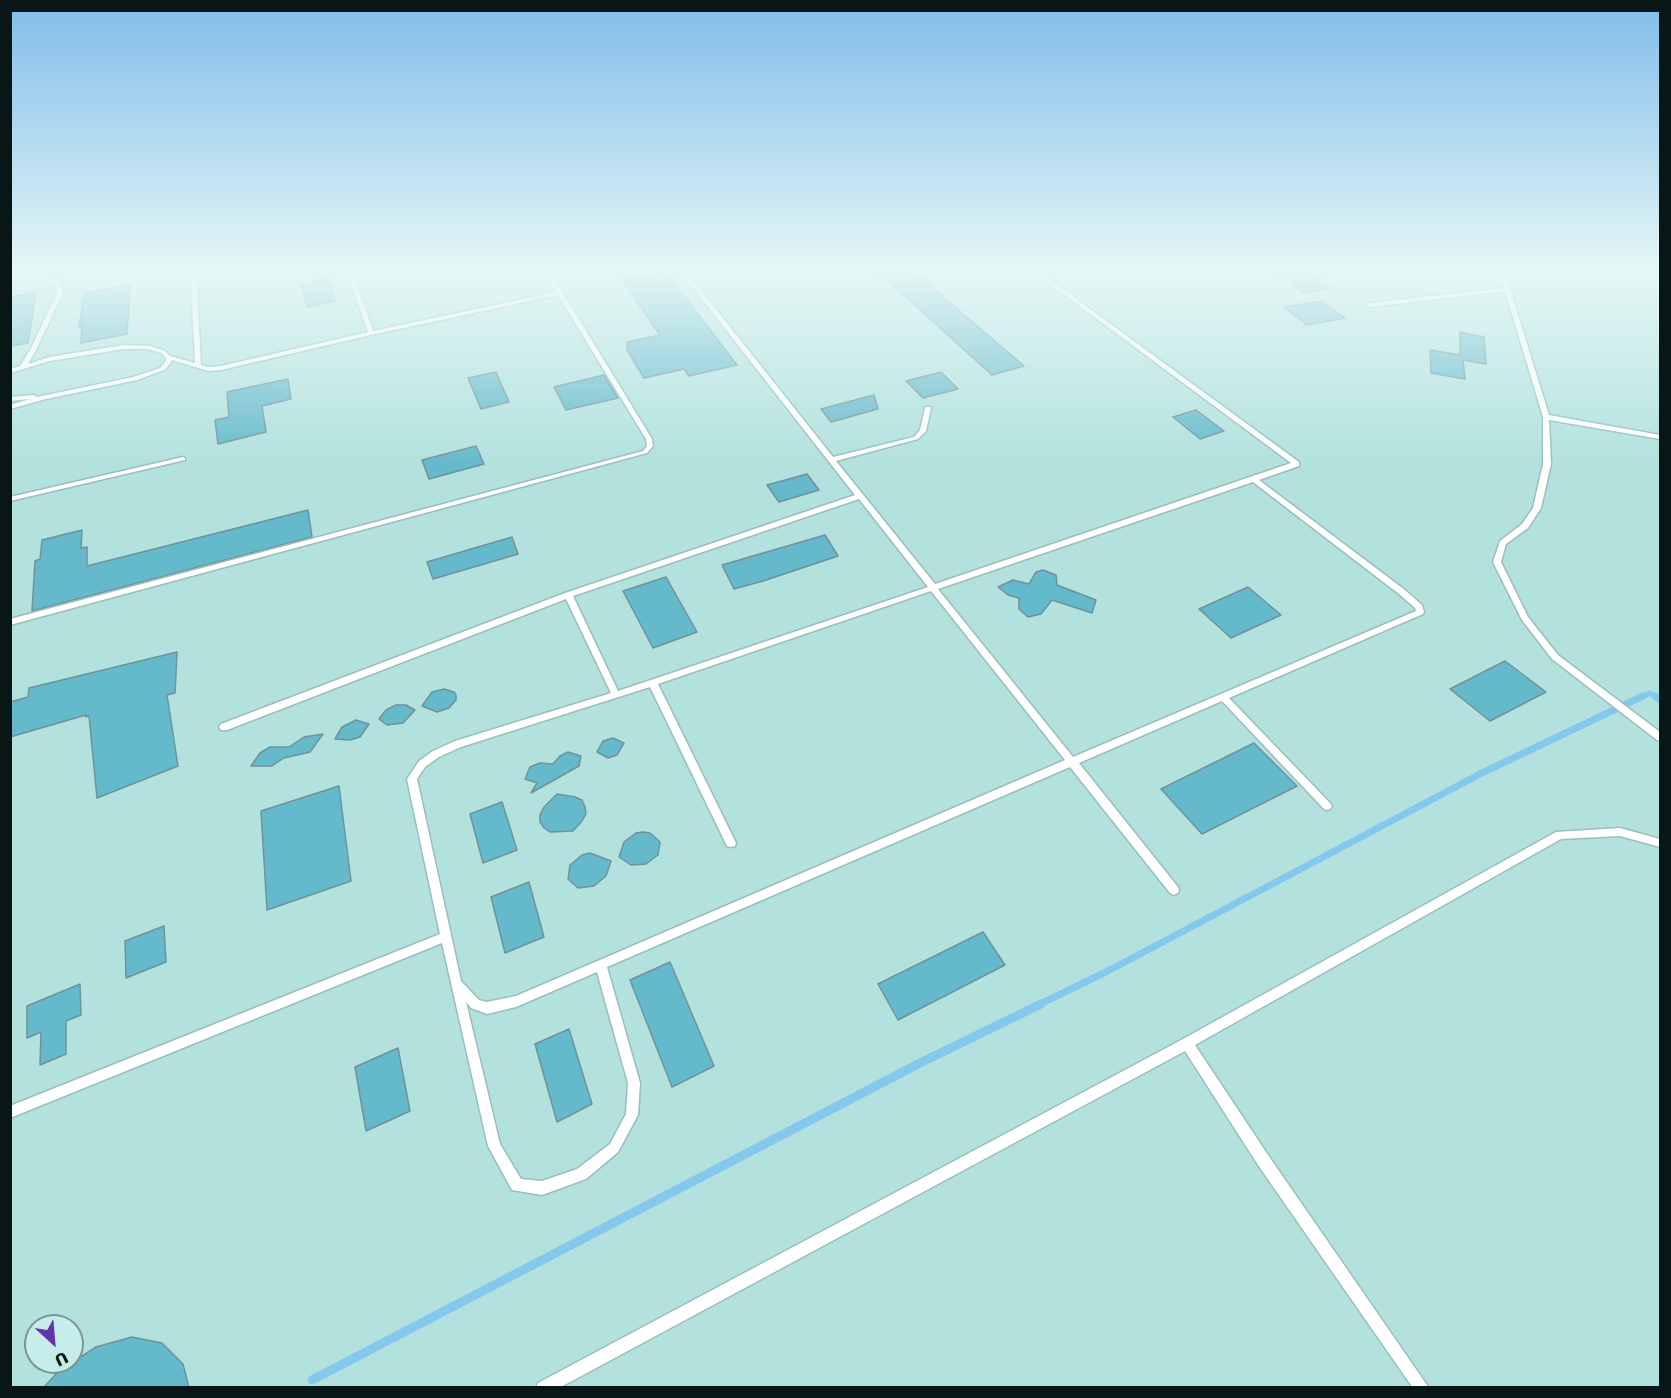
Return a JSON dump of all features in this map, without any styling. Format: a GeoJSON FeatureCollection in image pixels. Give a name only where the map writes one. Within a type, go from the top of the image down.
{"type":"FeatureCollection","features":[{"type":"Feature","properties":{"kind":"lane"},"geometry":{"type":"LineString","coordinates":[[23,366],[40,335]]}},
{"type":"Feature","properties":{"kind":"lane"},"geometry":{"type":"LineString","coordinates":[[196,335],[198,365]]}},
{"type":"Feature","properties":{"kind":"lane"},"geometry":{"type":"LineString","coordinates":[[10,371],[90,350],[124,347],[148,347],[163,352],[168,357],[208,369],[220,368],[361,335]]}},
{"type":"Feature","properties":{"kind":"lane"},"geometry":{"type":"LineString","coordinates":[[10,622],[645,452],[650,446],[649,439],[586,335]]}},
{"type":"Feature","properties":{"kind":"lane"},"geometry":{"type":"LineString","coordinates":[[733,335],[1174,890]]}},
{"type":"Feature","properties":{"kind":"lane"},"geometry":{"type":"LineString","coordinates":[[601,965],[634,1083],[632,1115],[614,1148],[581,1174],[542,1188],[517,1185],[494,1146],[445,937],[412,779],[422,764],[436,754],[458,744],[653,683],[1296,464],[1122,335]]}},
{"type":"Feature","properties":{"kind":"lane"},"geometry":{"type":"LineString","coordinates":[[1521,335],[1546,417],[1547,464],[1537,508],[1525,526],[1503,543],[1497,562],[1525,618],[1555,657],[1658,735]]}},
{"type":"Feature","properties":{"kind":"lane"},"geometry":{"type":"LineString","coordinates":[[10,407],[135,379],[162,369],[168,363],[168,357]]}},
{"type":"Feature","properties":{"kind":"lane"},"geometry":{"type":"LineString","coordinates":[[10,399],[45,398]]}},
{"type":"Feature","properties":{"kind":"lane"},"geometry":{"type":"LineString","coordinates":[[831,460],[916,438],[923,431],[928,408]]}},
{"type":"Feature","properties":{"kind":"lane"},"geometry":{"type":"LineString","coordinates":[[1546,417],[1660,437]]}},
{"type":"Feature","properties":{"kind":"lane"},"geometry":{"type":"LineString","coordinates":[[10,498],[183,459]]}},
{"type":"Feature","properties":{"kind":"lane"},"geometry":{"type":"LineString","coordinates":[[456,984],[475,1004],[487,1008],[516,1001],[1420,612],[1419,607],[1402,591],[1254,479]]}},
{"type":"Feature","properties":{"kind":"lane"},"geometry":{"type":"LineString","coordinates":[[224,727],[568,595],[860,496]]}},
{"type":"Feature","properties":{"kind":"lane"},"geometry":{"type":"LineString","coordinates":[[568,595],[616,695]]}},
{"type":"Feature","properties":{"kind":"lane"},"geometry":{"type":"LineString","coordinates":[[653,683],[731,843]]}},
{"type":"Feature","properties":{"kind":"lane"},"geometry":{"type":"LineString","coordinates":[[1222,697],[1327,806]]}},
{"type":"Feature","properties":{"kind":"lane"},"geometry":{"type":"LineString","coordinates":[[543,1388],[1187,1043],[1560,835],[1620,832],[1660,843]]}},
{"type":"Feature","properties":{"kind":"lane"},"geometry":{"type":"LineString","coordinates":[[10,1112],[445,937]]}},
{"type":"Feature","properties":{"kind":"lane"},"geometry":{"type":"LineString","coordinates":[[1187,1043],[1263,1160],[1422,1388]]}},
{"type":"Feature","properties":{"kind":"shaded area"},"geometry":{"type":"Polygon","coordinates":[[[10,335],[1660,335],[1660,1387],[11,1387],[10,335]]]}},
{"type":"Feature","properties":{"kind":"building"},"geometry":{"type":"Polygon","coordinates":[[[10,335],[29,335],[28,343],[10,346],[10,335]]]}},
{"type":"Feature","properties":{"kind":"building"},"geometry":{"type":"Polygon","coordinates":[[[81,335],[121,335],[81,343],[81,335]]]}},
{"type":"Feature","properties":{"kind":"building"},"geometry":{"type":"Polygon","coordinates":[[[659,335],[714,335],[737,365],[689,376],[684,369],[644,378],[627,350],[627,342],[659,335]]]}},
{"type":"Feature","properties":{"kind":"building"},"geometry":{"type":"Polygon","coordinates":[[[948,335],[988,335],[1024,366],[992,375],[948,335]]]}},
{"type":"Feature","properties":{"kind":"building"},"geometry":{"type":"Polygon","coordinates":[[[1460,335],[1484,337],[1486,364],[1463,360],[1465,379],[1431,373],[1430,350],[1460,355],[1460,335]]]}},
{"type":"Feature","properties":{"kind":"building"},"geometry":{"type":"Polygon","coordinates":[[[496,372],[509,402],[481,409],[468,378],[496,372]]]}},
{"type":"Feature","properties":{"kind":"building"},"geometry":{"type":"Polygon","coordinates":[[[941,372],[958,389],[923,398],[906,381],[941,372]]]}},
{"type":"Feature","properties":{"kind":"building"},"geometry":{"type":"Polygon","coordinates":[[[604,375],[618,398],[566,410],[554,387],[604,375]]]}},
{"type":"Feature","properties":{"kind":"building"},"geometry":{"type":"Polygon","coordinates":[[[288,379],[291,399],[262,406],[266,432],[218,444],[215,420],[229,417],[227,392],[288,379]]]}},
{"type":"Feature","properties":{"kind":"building"},"geometry":{"type":"Polygon","coordinates":[[[874,395],[878,409],[831,422],[821,409],[874,395]]]}},
{"type":"Feature","properties":{"kind":"building"},"geometry":{"type":"Polygon","coordinates":[[[1196,410],[1224,431],[1200,439],[1173,417],[1196,410]]]}},
{"type":"Feature","properties":{"kind":"building"},"geometry":{"type":"Polygon","coordinates":[[[476,446],[484,464],[429,479],[422,460],[476,446]]]}},
{"type":"Feature","properties":{"kind":"building"},"geometry":{"type":"Polygon","coordinates":[[[807,474],[819,490],[779,502],[767,485],[807,474]]]}},
{"type":"Feature","properties":{"kind":"building"},"geometry":{"type":"Polygon","coordinates":[[[308,510],[312,537],[32,611],[35,561],[40,559],[42,540],[82,530],[81,548],[87,547],[87,566],[308,510]]]}},
{"type":"Feature","properties":{"kind":"building"},"geometry":{"type":"Polygon","coordinates":[[[825,535],[838,556],[763,581],[734,589],[722,565],[825,535]]]}},
{"type":"Feature","properties":{"kind":"building"},"geometry":{"type":"Polygon","coordinates":[[[512,537],[518,554],[433,579],[427,562],[512,537]]]}},
{"type":"Feature","properties":{"kind":"building"},"geometry":{"type":"Polygon","coordinates":[[[1043,570],[1056,575],[1057,585],[1096,600],[1092,613],[1052,600],[1041,614],[1028,617],[1019,609],[1019,598],[1008,595],[998,587],[1013,580],[1029,584],[1036,572],[1043,570]]]}},
{"type":"Feature","properties":{"kind":"building"},"geometry":{"type":"Polygon","coordinates":[[[666,577],[697,632],[653,648],[623,591],[666,577]]]}},
{"type":"Feature","properties":{"kind":"building"},"geometry":{"type":"Polygon","coordinates":[[[1248,587],[1281,615],[1231,638],[1199,609],[1248,587]]]}},
{"type":"Feature","properties":{"kind":"building"},"geometry":{"type":"Polygon","coordinates":[[[177,652],[175,693],[167,695],[178,766],[97,798],[89,716],[10,737],[10,702],[28,697],[29,688],[177,652]]]}},
{"type":"Feature","properties":{"kind":"building"},"geometry":{"type":"Polygon","coordinates":[[[1505,661],[1546,692],[1490,721],[1450,689],[1505,661]]]}},
{"type":"Feature","properties":{"kind":"building"},"geometry":{"type":"Polygon","coordinates":[[[444,689],[456,695],[456,700],[449,708],[437,712],[422,706],[432,692],[444,689]]]}},
{"type":"Feature","properties":{"kind":"building"},"geometry":{"type":"Polygon","coordinates":[[[396,705],[406,705],[415,710],[403,723],[387,725],[379,719],[386,710],[396,705]]]}},
{"type":"Feature","properties":{"kind":"building"},"geometry":{"type":"Polygon","coordinates":[[[356,720],[369,724],[360,737],[350,740],[335,739],[342,727],[356,720]]]}},
{"type":"Feature","properties":{"kind":"building"},"geometry":{"type":"Polygon","coordinates":[[[323,734],[310,752],[284,758],[272,766],[251,766],[260,753],[270,747],[289,747],[304,737],[323,734]]]}},
{"type":"Feature","properties":{"kind":"building"},"geometry":{"type":"Polygon","coordinates":[[[613,738],[624,743],[617,755],[608,758],[597,752],[603,741],[613,738]]]}},
{"type":"Feature","properties":{"kind":"building"},"geometry":{"type":"Polygon","coordinates":[[[1254,743],[1297,786],[1202,834],[1161,789],[1254,743]]]}},
{"type":"Feature","properties":{"kind":"building"},"geometry":{"type":"Polygon","coordinates":[[[568,752],[581,756],[579,766],[531,793],[537,783],[525,779],[530,767],[540,763],[553,764],[560,756],[568,752]]]}},
{"type":"Feature","properties":{"kind":"building"},"geometry":{"type":"Polygon","coordinates":[[[339,786],[351,881],[267,910],[261,811],[339,786]]]}},
{"type":"Feature","properties":{"kind":"building"},"geometry":{"type":"Polygon","coordinates":[[[557,794],[582,800],[586,814],[573,831],[550,832],[540,822],[540,815],[544,807],[557,794]]]}},
{"type":"Feature","properties":{"kind":"building"},"geometry":{"type":"Polygon","coordinates":[[[502,802],[517,850],[483,863],[470,814],[502,802]]]}},
{"type":"Feature","properties":{"kind":"building"},"geometry":{"type":"Polygon","coordinates":[[[636,833],[650,833],[660,842],[658,855],[646,864],[631,865],[619,857],[624,842],[636,833]]]}},
{"type":"Feature","properties":{"kind":"building"},"geometry":{"type":"Polygon","coordinates":[[[590,853],[611,861],[606,876],[594,886],[578,888],[568,879],[570,865],[582,855],[590,853]]]}},
{"type":"Feature","properties":{"kind":"building"},"geometry":{"type":"Polygon","coordinates":[[[529,882],[544,937],[505,953],[491,897],[529,882]]]}},
{"type":"Feature","properties":{"kind":"building"},"geometry":{"type":"Polygon","coordinates":[[[164,926],[166,962],[126,978],[125,941],[164,926]]]}},
{"type":"Feature","properties":{"kind":"building"},"geometry":{"type":"Polygon","coordinates":[[[983,932],[1005,965],[898,1020],[878,984],[983,932]]]}},
{"type":"Feature","properties":{"kind":"building"},"geometry":{"type":"Polygon","coordinates":[[[670,962],[714,1066],[672,1087],[630,980],[670,962]]]}},
{"type":"Feature","properties":{"kind":"building"},"geometry":{"type":"Polygon","coordinates":[[[80,984],[81,1015],[66,1021],[66,1054],[40,1065],[41,1032],[27,1038],[27,1006],[80,984]]]}},
{"type":"Feature","properties":{"kind":"building"},"geometry":{"type":"Polygon","coordinates":[[[569,1029],[592,1104],[557,1122],[535,1044],[569,1029]]]}},
{"type":"Feature","properties":{"kind":"building"},"geometry":{"type":"Polygon","coordinates":[[[398,1048],[410,1111],[366,1131],[355,1067],[398,1048]]]}},
{"type":"Feature","properties":{"kind":"building"},"geometry":{"type":"Polygon","coordinates":[[[132,1337],[162,1343],[183,1364],[189,1388],[43,1388],[56,1374],[84,1374],[84,1355],[96,1347],[132,1337]]]}},
{"type":"Feature","properties":{"kind":"waterway"},"geometry":{"type":"LineString","coordinates":[[1640,698],[1650,693],[1657,698]]}},
{"type":"Feature","properties":{"kind":"waterway"},"geometry":{"type":"LineString","coordinates":[[1038,1005],[1106,972],[1482,773],[1643,696]]}},
{"type":"Feature","properties":{"kind":"waterway"},"geometry":{"type":"LineString","coordinates":[[1655,696],[1660,700]]}},
{"type":"Feature","properties":{"kind":"waterway"},"geometry":{"type":"LineString","coordinates":[[312,1380],[920,1063],[1041,1004]]}}]}
